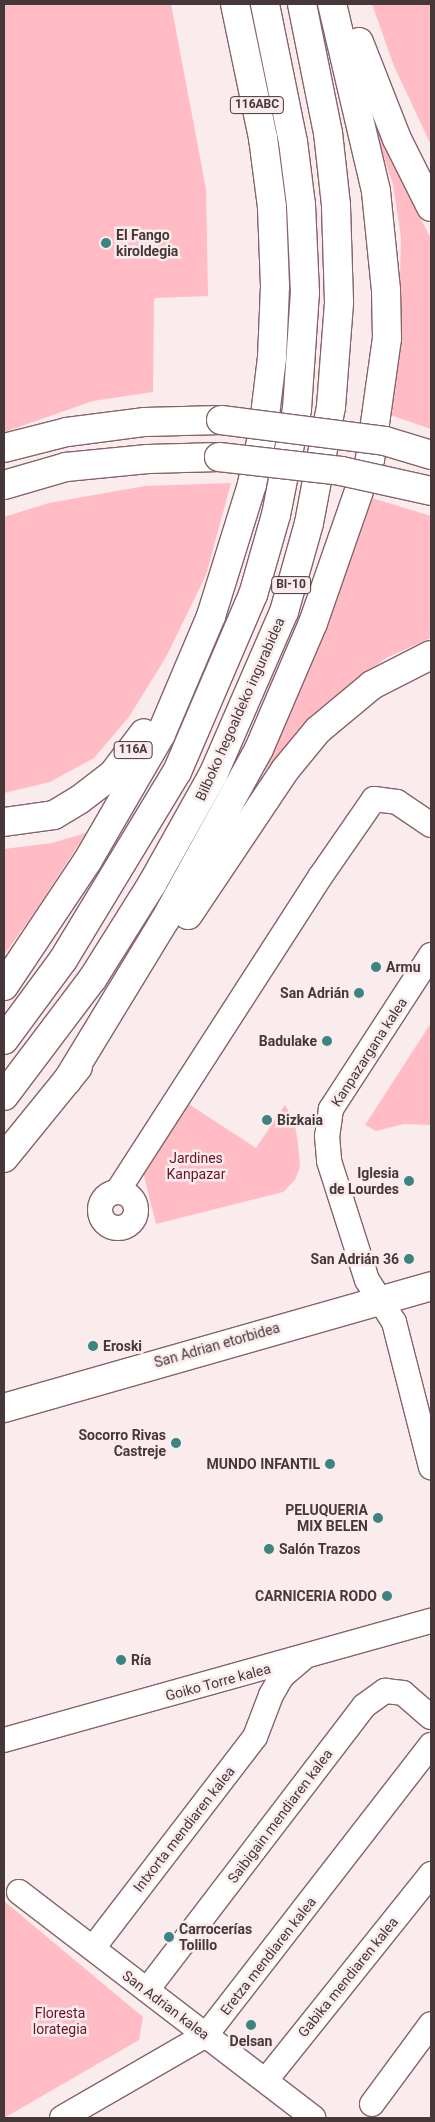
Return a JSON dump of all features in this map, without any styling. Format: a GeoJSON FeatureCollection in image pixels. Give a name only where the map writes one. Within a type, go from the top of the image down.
{"type":"FeatureCollection","features":[{"type":"Feature","properties":{"kind":"main road","name":"116ABC"},"geometry":{"type":"LineString","coordinates":[[211,616],[234,549],[263,432],[272,358],[275,286],[272,207],[263,138],[235,4]]}},
{"type":"Feature","properties":{"kind":"main road","name":"BI-10"},"geometry":{"type":"LineString","coordinates":[[4,1040],[63,960],[177,772],[253,595],[276,515],[297,409],[305,293],[301,205],[293,142],[264,4]]}},
{"type":"Feature","properties":{"kind":"main road","name":"Bilboko hegoaldeko ingurabidea"},"geometry":{"type":"LineString","coordinates":[[4,1096],[92,978],[152,884],[213,775],[284,612],[309,523],[331,407],[338,292],[336,205],[328,133],[302,4]]}},
{"type":"Feature","properties":{"kind":"main road"},"geometry":{"type":"LineString","coordinates":[[67,1081],[165,920],[258,749],[314,623],[370,459],[387,338],[386,290],[376,191],[332,4]]}},
{"type":"Feature","properties":{"kind":"main road"},"geometry":{"type":"LineString","coordinates":[[347,4],[372,81],[431,207]]}},
{"type":"Feature","properties":{"kind":"main road"},"geometry":{"type":"LineString","coordinates":[[4,448],[67,432],[135,423],[221,420],[375,439],[431,455]]}},
{"type":"Feature","properties":{"kind":"main road"},"geometry":{"type":"LineString","coordinates":[[4,485],[66,467],[148,458],[219,457],[341,471],[431,491]]}},
{"type":"Feature","properties":{"kind":"main road"},"geometry":{"type":"LineString","coordinates":[[4,986],[88,860],[161,734],[211,616]]}},
{"type":"Feature","properties":{"kind":"main road","name":"116A"},"geometry":{"type":"LineString","coordinates":[[4,822],[54,814],[113,774],[140,739],[211,616]]}},
{"type":"Feature","properties":{"kind":"main road"},"geometry":{"type":"LineString","coordinates":[[4,1158],[147,978],[245,827],[318,730],[372,685],[431,655]]}},
{"type":"Feature","properties":{"kind":"main road","name":"San Adrian etorbidea"},"geometry":{"type":"LineString","coordinates":[[4,1408],[382,1298],[431,1286]]}},
{"type":"Feature","properties":{"kind":"street"},"geometry":{"type":"LineString","coordinates":[[118,1192],[320,877],[374,799],[397,802],[431,825]]}},
{"type":"Feature","properties":{"kind":"street","name":"Kanpazargana kalea"},"geometry":{"type":"LineString","coordinates":[[431,954],[331,1109],[328,1127],[329,1161],[367,1280],[382,1298],[394,1322],[431,1467]]}},
{"type":"Feature","properties":{"kind":"street","name":"Goiko Torre kalea"},"geometry":{"type":"LineString","coordinates":[[4,1740],[301,1660],[431,1621]]}},
{"type":"Feature","properties":{"kind":"street","name":"Intxorta mendiaren kalea"},"geometry":{"type":"LineString","coordinates":[[93,1948],[256,1737],[265,1706],[282,1676],[301,1660]]}},
{"type":"Feature","properties":{"kind":"street"},"geometry":{"type":"LineString","coordinates":[[219,1681],[251,1688],[265,1706]]}},
{"type":"Feature","properties":{"kind":"street","name":"Saibigain mendiaren kalea"},"geometry":{"type":"LineString","coordinates":[[147,1990],[364,1706],[385,1691],[403,1693],[431,1717]]}},
{"type":"Feature","properties":{"kind":"street","name":"Eretza mendiaren kalea"},"geometry":{"type":"LineString","coordinates":[[62,2118],[206,2035],[431,1745]]}},
{"type":"Feature","properties":{"kind":"street","name":"Gabika mendiaren kalea"},"geometry":{"type":"LineString","coordinates":[[266,2080],[431,1874]]}},
{"type":"Feature","properties":{"kind":"street","name":"San Adrian kalea"},"geometry":{"type":"LineString","coordinates":[[19,1892],[313,2118]]}},
{"type":"Feature","properties":{"kind":"street"},"geometry":{"type":"LineString","coordinates":[[372,2104],[431,2024]]}},
{"type":"Feature","properties":{"kind":"green space","name":"El Fango kiroldegia"},"geometry":{"type":"Polygon","coordinates":[[[4,4],[171,4],[206,189],[208,296],[154,298],[153,392],[93,401],[4,432],[4,4]]]}},
{"type":"Feature","properties":{"kind":"green space"},"geometry":{"type":"Polygon","coordinates":[[[372,4],[431,4],[431,145],[394,66],[372,4]]]}},
{"type":"Feature","properties":{"kind":"green space"},"geometry":{"type":"Polygon","coordinates":[[[371,118],[431,239],[431,429],[390,415],[398,362],[401,237],[393,185],[371,118]]]}},
{"type":"Feature","properties":{"kind":"green space"},"geometry":{"type":"Polygon","coordinates":[[[231,483],[206,575],[166,657],[129,717],[94,758],[50,782],[4,793],[4,517],[49,503],[145,486],[231,483]]]}},
{"type":"Feature","properties":{"kind":"green space"},"geometry":{"type":"Polygon","coordinates":[[[372,498],[431,516],[431,638],[386,658],[320,708],[260,776],[372,498]]]}},
{"type":"Feature","properties":{"kind":"green space"},"geometry":{"type":"Polygon","coordinates":[[[86,833],[4,955],[4,849],[52,843],[86,833]]]}},
{"type":"Feature","properties":{"kind":"green space"},"geometry":{"type":"Polygon","coordinates":[[[431,1023],[431,1125],[404,1124],[376,1131],[365,1125],[431,1023]]]}},
{"type":"Feature","properties":{"kind":"green space","name":"Jardines Kanpazar"},"geometry":{"type":"Polygon","coordinates":[[[184,1101],[256,1148],[285,1105],[294,1120],[298,1143],[300,1167],[295,1180],[283,1192],[156,1224],[143,1172],[184,1101]]]}},
{"type":"Feature","properties":{"kind":"green space","name":"Floresta lorategia"},"geometry":{"type":"Polygon","coordinates":[[[4,1901],[143,2017],[139,2040],[4,2118],[4,1901]]]}},
{"type":"Feature","properties":{"kind":"place","name":"El Fango kiroldegia"},"geometry":{"type":"Point","coordinates":[106,243]}},
{"type":"Feature","properties":{"kind":"place","name":"Armu"},"geometry":{"type":"Point","coordinates":[376,967]}},
{"type":"Feature","properties":{"kind":"place","name":"San Adrián"},"geometry":{"type":"Point","coordinates":[359,993]}},
{"type":"Feature","properties":{"kind":"place","name":"Badulake"},"geometry":{"type":"Point","coordinates":[327,1041]}},
{"type":"Feature","properties":{"kind":"place","name":"Bizkaia"},"geometry":{"type":"Point","coordinates":[267,1120]}},
{"type":"Feature","properties":{"kind":"place","name":"Iglesia de Lourdes"},"geometry":{"type":"Point","coordinates":[409,1181]}},
{"type":"Feature","properties":{"kind":"place","name":"San Adrián 36"},"geometry":{"type":"Point","coordinates":[409,1259]}},
{"type":"Feature","properties":{"kind":"place","name":"Eroski"},"geometry":{"type":"Point","coordinates":[93,1346]}},
{"type":"Feature","properties":{"kind":"place","name":"Socorro Rivas Castreje"},"geometry":{"type":"Point","coordinates":[176,1443]}},
{"type":"Feature","properties":{"kind":"place","name":"MUNDO INFANTIL"},"geometry":{"type":"Point","coordinates":[330,1464]}},
{"type":"Feature","properties":{"kind":"place","name":"PELUQUERIA MIX BELEN"},"geometry":{"type":"Point","coordinates":[378,1518]}},
{"type":"Feature","properties":{"kind":"place","name":"Salón Trazos"},"geometry":{"type":"Point","coordinates":[269,1549]}},
{"type":"Feature","properties":{"kind":"place","name":"CARNICERIA RODO"},"geometry":{"type":"Point","coordinates":[387,1596]}},
{"type":"Feature","properties":{"kind":"place","name":"Ría"},"geometry":{"type":"Point","coordinates":[121,1660]}},
{"type":"Feature","properties":{"kind":"place","name":"Carrocerías Tolillo"},"geometry":{"type":"Point","coordinates":[169,1937]}},
{"type":"Feature","properties":{"kind":"place","name":"Delsan"},"geometry":{"type":"Point","coordinates":[251,2025]}}]}
